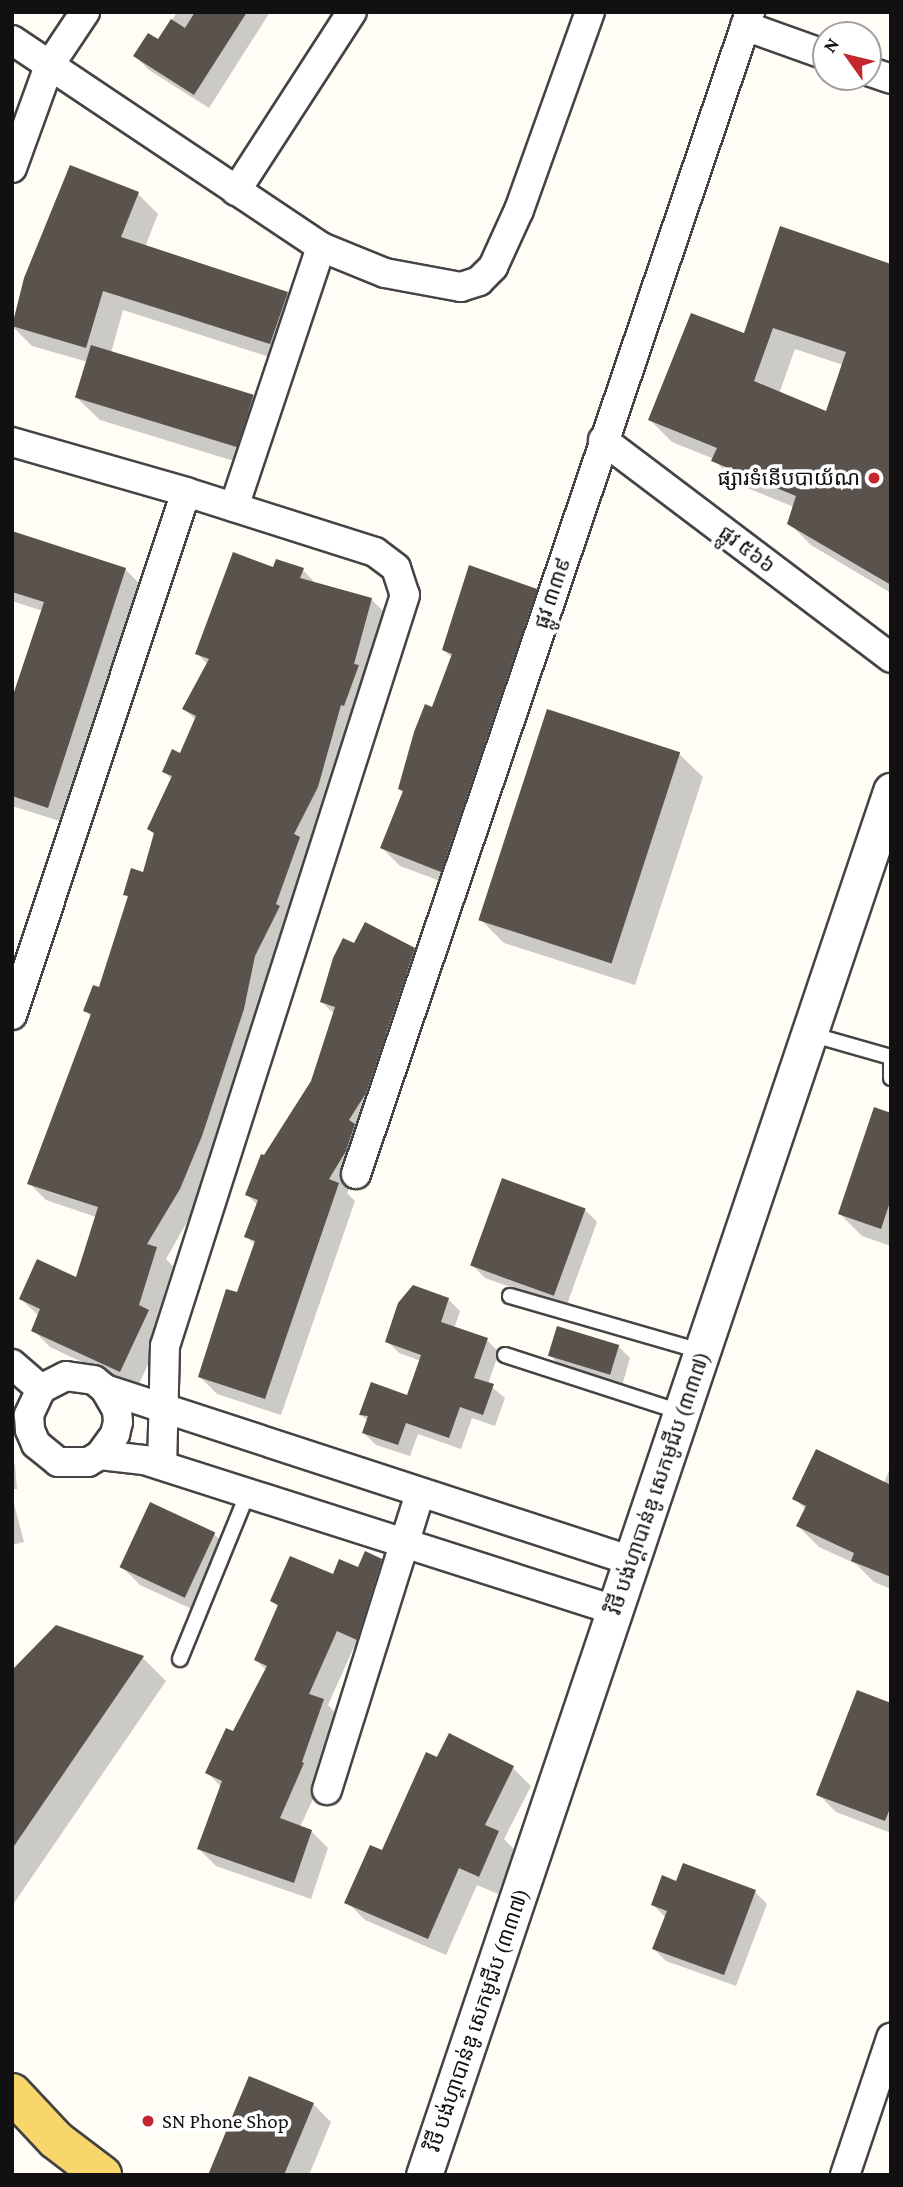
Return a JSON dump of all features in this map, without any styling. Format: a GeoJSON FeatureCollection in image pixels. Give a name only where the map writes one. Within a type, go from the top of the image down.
{"type":"FeatureCollection","features":[{"type":"Feature","properties":{"kind":"main road"},"geometry":{"type":"LineString","coordinates":[[13,2095],[56,2140],[102,2175]]}},
{"type":"Feature","properties":{"kind":"street"},"geometry":{"type":"LineString","coordinates":[[12,169],[49,66],[85,12]]}},
{"type":"Feature","properties":{"kind":"street"},"geometry":{"type":"LineString","coordinates":[[236,191],[352,12]]}},
{"type":"Feature","properties":{"kind":"street"},"geometry":{"type":"LineString","coordinates":[[12,40],[321,247],[385,273],[461,287],[479,281],[493,267],[519,210],[590,12]]}},
{"type":"Feature","properties":{"kind":"street"},"geometry":{"type":"LineString","coordinates":[[748,19],[812,49]]}},
{"type":"Feature","properties":{"kind":"street","name":"ផ្លូវ ៣៣៩"},"geometry":{"type":"LineString","coordinates":[[356,1174],[748,19]]}},
{"type":"Feature","properties":{"kind":"street"},"geometry":{"type":"LineString","coordinates":[[234,507],[321,247]]}},
{"type":"Feature","properties":{"kind":"street","name":"ផ្លូវ ៥៦៦"},"geometry":{"type":"LineString","coordinates":[[603,440],[891,659]]}},
{"type":"Feature","properties":{"kind":"street"},"geometry":{"type":"LineString","coordinates":[[12,442],[186,492],[375,552],[396,568],[405,595],[164,1346],[162,1465]]}},
{"type":"Feature","properties":{"kind":"street"},"geometry":{"type":"LineString","coordinates":[[12,1015],[186,492]]}},
{"type":"Feature","properties":{"kind":"street","name":"វិថី បង់ហ្គាបាន់ឌូ សេកមូជីប (៣៣៧)"},"geometry":{"type":"LineString","coordinates":[[424,2175],[809,1034],[887,811]]}},
{"type":"Feature","properties":{"kind":"street"},"geometry":{"type":"LineString","coordinates":[[12,1364],[41,1389]]}},
{"type":"Feature","properties":{"kind":"street"},"geometry":{"type":"LineString","coordinates":[[105,1389],[117,1410],[118,1422],[115,1434],[100,1455],[88,1462],[58,1462],[36,1444],[29,1415],[41,1389],[66,1376],[87,1378],[105,1389],[164,1410],[632,1562]]}},
{"type":"Feature","properties":{"kind":"street"},"geometry":{"type":"LineString","coordinates":[[100,1455],[162,1465],[615,1610]]}},
{"type":"Feature","properties":{"kind":"street"},"geometry":{"type":"LineString","coordinates":[[327,1790],[420,1493]]}},
{"type":"Feature","properties":{"kind":"street"},"geometry":{"type":"LineString","coordinates":[[845,2175],[891,2038]]}},
{"type":"Feature","properties":{"kind":"lane"},"geometry":{"type":"LineString","coordinates":[[809,1034],[891,1057],[891,1078]]}},
{"type":"Feature","properties":{"kind":"lane"},"geometry":{"type":"LineString","coordinates":[[510,1296],[702,1352]]}},
{"type":"Feature","properties":{"kind":"lane"},"geometry":{"type":"LineString","coordinates":[[506,1355],[682,1413]]}},
{"type":"Feature","properties":{"kind":"lane"},"geometry":{"type":"LineString","coordinates":[[180,1659],[248,1492]]}},
{"type":"Feature","properties":{"kind":"building"},"geometry":{"type":"Polygon","coordinates":[[[195,12],[247,12],[194,95],[133,56],[148,33],[158,39],[171,19],[185,28],[195,12]]]}},
{"type":"Feature","properties":{"kind":"building"},"geometry":{"type":"Polygon","coordinates":[[[70,165],[139,192],[121,237],[288,292],[270,344],[103,291],[86,348],[12,326],[24,278],[70,165]]]}},
{"type":"Feature","properties":{"kind":"building"},"geometry":{"type":"Polygon","coordinates":[[[780,226],[891,264],[891,585],[787,524],[796,496],[711,461],[717,448],[648,420],[691,313],[744,333],[780,226]],[[773,328],[754,381],[826,411],[846,352],[773,328]]]}},
{"type":"Feature","properties":{"kind":"building"},"geometry":{"type":"Polygon","coordinates":[[[91,345],[254,395],[237,447],[75,398],[91,345]]]}},
{"type":"Feature","properties":{"kind":"building"},"geometry":{"type":"Polygon","coordinates":[[[12,531],[126,568],[48,808],[12,796],[12,698],[44,602],[12,592],[12,531]]]}},
{"type":"Feature","properties":{"kind":"building"},"geometry":{"type":"Polygon","coordinates":[[[233,552],[273,567],[276,559],[304,568],[300,578],[372,598],[354,664],[359,665],[344,706],[341,705],[318,787],[294,834],[300,837],[276,904],[280,906],[255,956],[244,1009],[202,1136],[180,1189],[147,1244],[157,1247],[139,1305],[149,1310],[120,1372],[31,1331],[40,1309],[19,1299],[37,1259],[76,1277],[98,1207],[27,1184],[91,1014],[83,1011],[93,985],[99,987],[128,896],[123,895],[131,868],[143,872],[154,833],[147,829],[172,776],[162,772],[172,749],[180,753],[196,716],[182,709],[209,659],[195,654],[233,552]]]}},
{"type":"Feature","properties":{"kind":"building"},"geometry":{"type":"Polygon","coordinates":[[[469,565],[537,589],[441,872],[380,848],[403,791],[398,789],[414,732],[425,704],[432,707],[452,654],[442,650],[469,565]]]}},
{"type":"Feature","properties":{"kind":"building"},"geometry":{"type":"Polygon","coordinates":[[[547,709],[680,752],[612,963],[478,920],[547,709]]]}},
{"type":"Feature","properties":{"kind":"building"},"geometry":{"type":"Polygon","coordinates":[[[365,922],[415,948],[366,1093],[349,1120],[355,1124],[346,1151],[329,1179],[339,1183],[265,1399],[198,1377],[226,1289],[237,1292],[255,1241],[244,1237],[258,1200],[245,1195],[261,1154],[264,1155],[311,1081],[335,1007],[320,1002],[333,958],[343,938],[354,943],[365,922]]]}},
{"type":"Feature","properties":{"kind":"building"},"geometry":{"type":"Polygon","coordinates":[[[874,1107],[891,1113],[891,1199],[881,1229],[838,1214],[874,1107]]]}},
{"type":"Feature","properties":{"kind":"building"},"geometry":{"type":"Polygon","coordinates":[[[502,1178],[586,1208],[554,1296],[470,1265],[502,1178]]]}},
{"type":"Feature","properties":{"kind":"building"},"geometry":{"type":"Polygon","coordinates":[[[413,1285],[449,1298],[441,1322],[488,1338],[474,1378],[494,1384],[483,1415],[460,1407],[449,1438],[406,1423],[398,1445],[362,1433],[368,1416],[359,1415],[371,1382],[407,1395],[421,1355],[385,1342],[398,1303],[413,1285]]]}},
{"type":"Feature","properties":{"kind":"building"},"geometry":{"type":"Polygon","coordinates":[[[557,1326],[619,1345],[610,1375],[548,1356],[557,1326]]]}},
{"type":"Feature","properties":{"kind":"building"},"geometry":{"type":"Polygon","coordinates":[[[816,1449],[891,1485],[891,1577],[851,1561],[854,1553],[796,1526],[806,1506],[792,1499],[816,1449]]]}},
{"type":"Feature","properties":{"kind":"building"},"geometry":{"type":"Polygon","coordinates":[[[150,1502],[215,1532],[185,1598],[120,1567],[150,1502]]]}},
{"type":"Feature","properties":{"kind":"building"},"geometry":{"type":"Polygon","coordinates":[[[365,1551],[382,1559],[357,1640],[337,1631],[309,1694],[324,1699],[302,1762],[304,1763],[280,1818],[312,1830],[294,1883],[197,1849],[222,1781],[205,1773],[226,1728],[233,1731],[267,1666],[254,1660],[278,1605],[270,1601],[290,1556],[333,1574],[339,1559],[358,1567],[365,1551]]]}},
{"type":"Feature","properties":{"kind":"building"},"geometry":{"type":"Polygon","coordinates":[[[56,1625],[144,1656],[12,1849],[12,1670],[56,1625]]]}},
{"type":"Feature","properties":{"kind":"building"},"geometry":{"type":"Polygon","coordinates":[[[857,1690],[891,1703],[891,1806],[885,1821],[816,1795],[857,1690]]]}},
{"type":"Feature","properties":{"kind":"building"},"geometry":{"type":"Polygon","coordinates":[[[449,1733],[514,1766],[485,1825],[499,1831],[479,1877],[459,1868],[428,1939],[344,1903],[370,1845],[382,1850],[426,1752],[437,1757],[449,1733]]]}},
{"type":"Feature","properties":{"kind":"building"},"geometry":{"type":"Polygon","coordinates":[[[683,1863],[756,1890],[724,1975],[652,1949],[667,1911],[651,1905],[662,1875],[676,1881],[683,1863]]]}},
{"type":"Feature","properties":{"kind":"building"},"geometry":{"type":"Polygon","coordinates":[[[249,2076],[314,2103],[284,2175],[208,2175],[249,2076]]]}},
{"type":"Feature","properties":{"kind":"place","name":"ផ្សារទំនើបបាយ័ណ"},"geometry":{"type":"Point","coordinates":[874,478]}},
{"type":"Feature","properties":{"kind":"place","name":"SN Phone Shop"},"geometry":{"type":"Point","coordinates":[148,2121]}}]}
